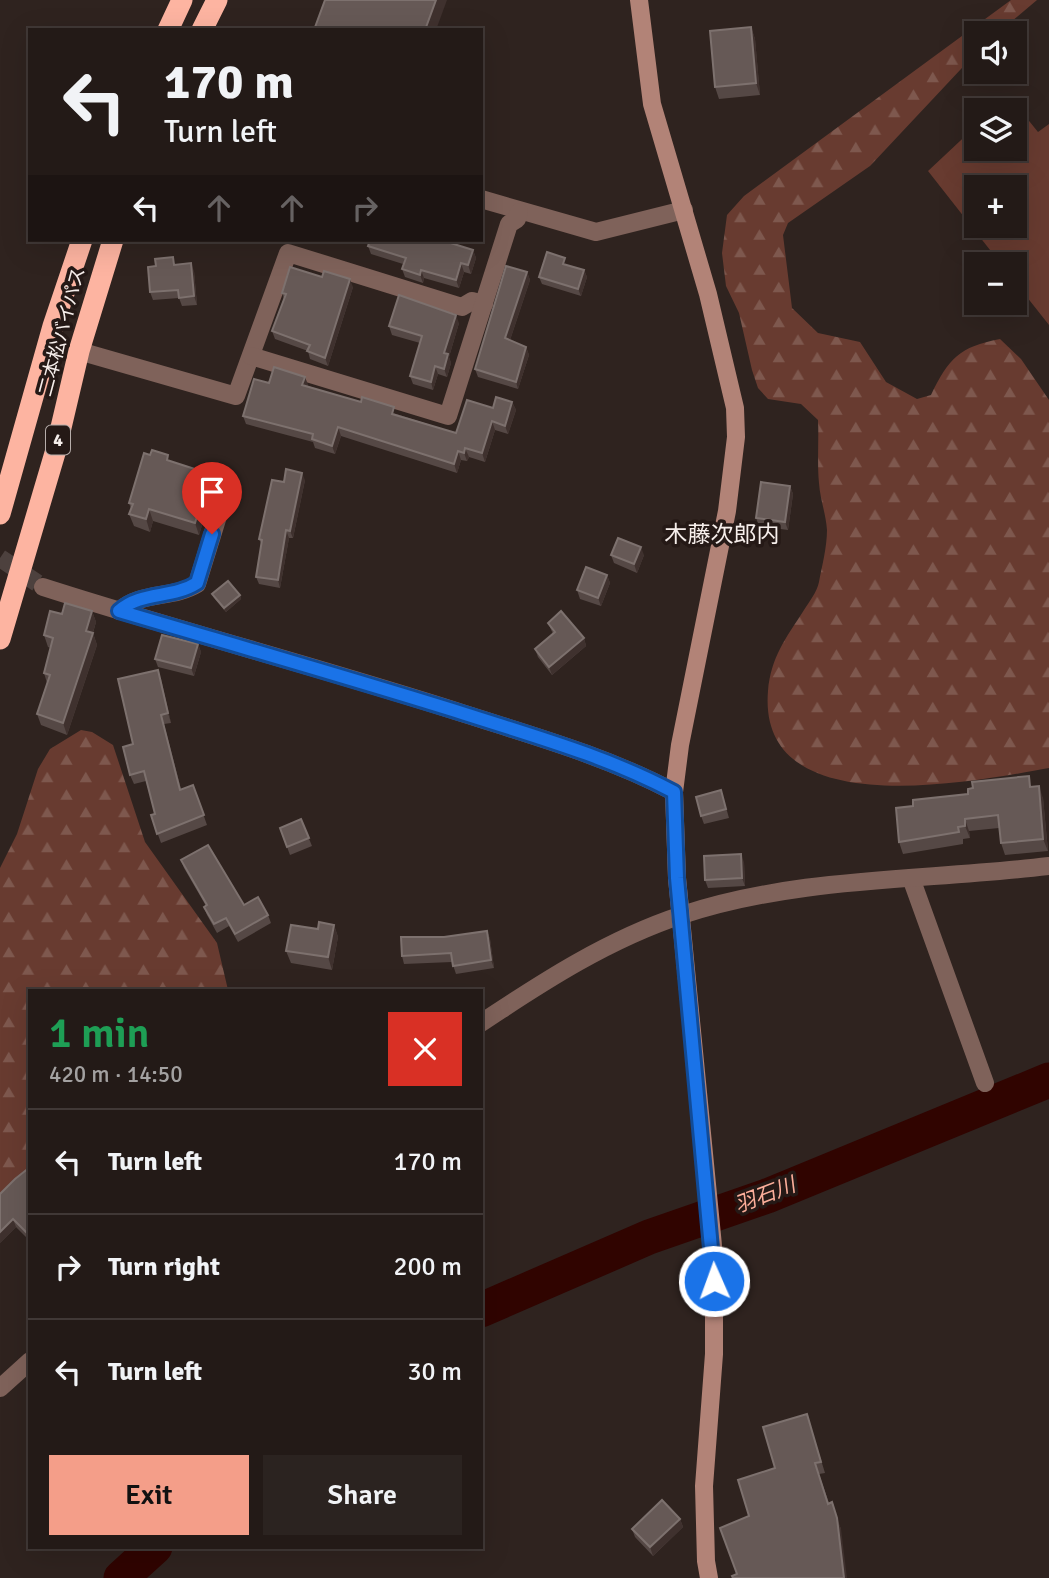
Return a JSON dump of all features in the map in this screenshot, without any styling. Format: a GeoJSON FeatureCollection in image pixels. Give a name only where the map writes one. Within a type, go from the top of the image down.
{"type":"FeatureCollection","features":[{"type":"Feature","properties":{"kind":"highway"},"geometry":{"type":"LineString","coordinates":[[168,28],[182,0]]}},
{"type":"Feature","properties":{"kind":"highway"},"geometry":{"type":"LineString","coordinates":[[203,28],[217,0]]}},
{"type":"Feature","properties":{"kind":"highway","name":"二本松バイパス"},"geometry":{"type":"LineString","coordinates":[[0,514],[53,326],[81,242]]}},
{"type":"Feature","properties":{"kind":"highway","name":"二本松バイパス"},"geometry":{"type":"LineString","coordinates":[[0,639],[55,453],[79,351],[112,242]]}},
{"type":"Feature","properties":{"kind":"street"},"geometry":{"type":"LineString","coordinates":[[639,0],[652,104],[730,379],[736,437],[727,511],[682,733],[674,792],[681,915],[713,1250],[714,1354],[704,1486],[709,1578]]}},
{"type":"Feature","properties":{"kind":"street"},"geometry":{"type":"LineString","coordinates":[[483,200],[596,232],[684,210]]}},
{"type":"Feature","properties":{"kind":"street"},"geometry":{"type":"LineString","coordinates":[[251,356],[448,416],[509,224],[517,219],[519,212]]}},
{"type":"Feature","properties":{"kind":"street"},"geometry":{"type":"LineString","coordinates":[[79,351],[236,396],[288,253],[462,307],[472,301],[484,304]]}},
{"type":"Feature","properties":{"kind":"street"},"geometry":{"type":"LineString","coordinates":[[119,611],[131,600],[187,590],[197,583],[228,484]]}},
{"type":"Feature","properties":{"kind":"street"},"geometry":{"type":"LineString","coordinates":[[43,587],[390,690],[577,750],[637,772],[674,792]]}},
{"type":"Feature","properties":{"kind":"street"},"geometry":{"type":"LineString","coordinates":[[483,1022],[536,986],[596,952],[681,915],[766,893],[1049,866]]}},
{"type":"Feature","properties":{"kind":"street"},"geometry":{"type":"LineString","coordinates":[[911,878],[985,1083]]}},
{"type":"Feature","properties":{"kind":"street"},"geometry":{"type":"LineString","coordinates":[[0,1388],[28,1363]]}},
{"type":"Feature","properties":{"kind":"green space"},"geometry":{"type":"Polygon","coordinates":[[[1011,0],[1037,0],[1012,21],[982,21],[1011,0]]]}},
{"type":"Feature","properties":{"kind":"green space"},"geometry":{"type":"Polygon","coordinates":[[[964,35],[964,66],[870,166],[788,223],[783,235],[792,308],[818,333],[860,342],[886,382],[917,399],[931,395],[957,356],[974,346],[1000,339],[1021,359],[1049,400],[1049,768],[971,781],[876,785],[832,778],[796,762],[774,733],[768,691],[772,668],[780,648],[817,589],[827,530],[819,483],[818,420],[801,404],[768,399],[758,388],[739,313],[726,286],[722,253],[727,215],[744,196],[964,35]]]}},
{"type":"Feature","properties":{"kind":"green space"},"geometry":{"type":"Polygon","coordinates":[[[1027,118],[1038,132],[1049,124],[1049,325],[1027,297],[1027,252],[992,252],[981,238],[1027,238],[1027,175],[964,175],[964,217],[928,171],[964,137],[964,161],[1027,161],[1027,118]]]}},
{"type":"Feature","properties":{"kind":"green space"},"geometry":{"type":"Polygon","coordinates":[[[81,730],[92,732],[113,745],[145,842],[217,943],[228,989],[28,989],[28,1178],[0,1200],[0,868],[17,834],[38,769],[50,749],[81,730]]]}},
{"type":"Feature","properties":{"kind":"building"},"geometry":{"type":"Polygon","coordinates":[[[325,0],[436,0],[426,28],[315,28],[325,0]]]}},
{"type":"Feature","properties":{"kind":"building"},"geometry":{"type":"Polygon","coordinates":[[[751,27],[756,83],[715,87],[710,31],[751,27]]]}},
{"type":"Feature","properties":{"kind":"building"},"geometry":{"type":"Polygon","coordinates":[[[369,242],[447,242],[473,250],[468,265],[461,263],[456,280],[421,270],[420,275],[402,269],[406,258],[368,246],[369,242]]]}},
{"type":"Feature","properties":{"kind":"building"},"geometry":{"type":"Polygon","coordinates":[[[547,252],[565,258],[563,264],[584,270],[578,289],[539,277],[547,252]]]}},
{"type":"Feature","properties":{"kind":"building"},"geometry":{"type":"Polygon","coordinates":[[[173,257],[174,265],[191,263],[194,296],[179,298],[178,290],[150,292],[148,267],[156,266],[155,259],[173,257]]]}},
{"type":"Feature","properties":{"kind":"building"},"geometry":{"type":"Polygon","coordinates":[[[506,266],[527,272],[505,338],[526,347],[516,382],[475,369],[506,266]]]}},
{"type":"Feature","properties":{"kind":"building"},"geometry":{"type":"Polygon","coordinates":[[[290,267],[322,277],[324,271],[350,279],[325,358],[307,351],[310,345],[272,331],[286,294],[282,293],[290,267]]]}},
{"type":"Feature","properties":{"kind":"building"},"geometry":{"type":"Polygon","coordinates":[[[399,295],[456,315],[444,353],[448,354],[444,369],[435,366],[431,382],[410,376],[422,336],[389,326],[399,295]]]}},
{"type":"Feature","properties":{"kind":"building"},"geometry":{"type":"Polygon","coordinates":[[[274,367],[305,377],[302,385],[361,402],[362,397],[394,407],[392,414],[456,433],[467,400],[493,408],[496,397],[512,402],[505,426],[492,421],[482,453],[465,448],[464,453],[458,451],[454,464],[338,427],[332,446],[312,439],[313,434],[243,416],[254,379],[269,383],[274,367]]]}},
{"type":"Feature","properties":{"kind":"building"},"geometry":{"type":"Polygon","coordinates":[[[152,450],[168,455],[167,460],[210,474],[195,523],[149,509],[146,519],[129,514],[133,504],[129,503],[144,453],[150,455],[152,450]]]}},
{"type":"Feature","properties":{"kind":"building"},"geometry":{"type":"Polygon","coordinates":[[[286,469],[302,473],[290,531],[286,530],[278,580],[256,577],[262,540],[259,539],[272,480],[284,482],[286,469]]]}},
{"type":"Feature","properties":{"kind":"building"},"geometry":{"type":"Polygon","coordinates":[[[761,482],[790,486],[785,522],[756,518],[761,482]]]}},
{"type":"Feature","properties":{"kind":"building"},"geometry":{"type":"Polygon","coordinates":[[[618,538],[641,547],[634,564],[611,555],[618,538]]]}},
{"type":"Feature","properties":{"kind":"building"},"geometry":{"type":"Polygon","coordinates":[[[586,567],[607,575],[598,598],[577,590],[586,567]]]}},
{"type":"Feature","properties":{"kind":"building"},"geometry":{"type":"Polygon","coordinates":[[[228,581],[240,595],[224,608],[212,594],[228,581]]]}},
{"type":"Feature","properties":{"kind":"building"},"geometry":{"type":"Polygon","coordinates":[[[65,603],[92,611],[86,631],[93,633],[63,723],[37,714],[50,675],[44,673],[53,638],[44,635],[50,611],[62,614],[65,603]]]}},
{"type":"Feature","properties":{"kind":"building"},"geometry":{"type":"Polygon","coordinates":[[[561,611],[584,638],[549,667],[535,649],[555,632],[548,623],[561,611]]]}},
{"type":"Feature","properties":{"kind":"building"},"geometry":{"type":"Polygon","coordinates":[[[162,635],[198,644],[191,668],[155,659],[162,635]]]}},
{"type":"Feature","properties":{"kind":"building"},"geometry":{"type":"Polygon","coordinates":[[[158,670],[168,713],[161,715],[180,790],[193,785],[204,815],[157,834],[144,771],[130,775],[123,747],[133,744],[118,679],[158,670]]]}},
{"type":"Feature","properties":{"kind":"building"},"geometry":{"type":"Polygon","coordinates":[[[1029,776],[1030,787],[1039,786],[1043,839],[1001,843],[998,815],[965,819],[965,826],[958,827],[959,832],[899,842],[896,808],[913,806],[913,800],[968,794],[968,789],[973,788],[972,782],[1029,776]]]}},
{"type":"Feature","properties":{"kind":"building"},"geometry":{"type":"Polygon","coordinates":[[[721,790],[726,809],[701,816],[696,797],[721,790]]]}},
{"type":"Feature","properties":{"kind":"building"},"geometry":{"type":"Polygon","coordinates":[[[301,819],[309,838],[287,847],[280,828],[301,819]]]}},
{"type":"Feature","properties":{"kind":"building"},"geometry":{"type":"Polygon","coordinates":[[[208,845],[244,905],[258,897],[268,915],[235,934],[226,918],[214,924],[204,907],[207,905],[181,860],[208,845]]]}},
{"type":"Feature","properties":{"kind":"building"},"geometry":{"type":"Polygon","coordinates":[[[741,854],[742,878],[705,880],[704,856],[741,854]]]}},
{"type":"Feature","properties":{"kind":"building"},"geometry":{"type":"Polygon","coordinates":[[[319,922],[334,925],[328,957],[286,951],[291,925],[318,929],[319,922]]]}},
{"type":"Feature","properties":{"kind":"building"},"geometry":{"type":"Polygon","coordinates":[[[487,931],[491,960],[453,966],[451,953],[402,956],[401,937],[444,937],[487,931]]]}},
{"type":"Feature","properties":{"kind":"building"},"geometry":{"type":"Polygon","coordinates":[[[28,1169],[28,1230],[26,1232],[13,1219],[0,1232],[0,1194],[28,1169]]]}},
{"type":"Feature","properties":{"kind":"building"},"geometry":{"type":"Polygon","coordinates":[[[807,1414],[821,1462],[815,1463],[828,1504],[832,1502],[837,1518],[844,1578],[733,1578],[732,1576],[737,1574],[720,1528],[749,1516],[738,1480],[775,1468],[763,1427],[807,1414]]]}},
{"type":"Feature","properties":{"kind":"building"},"geometry":{"type":"Polygon","coordinates":[[[662,1500],[680,1519],[650,1547],[632,1529],[662,1500]]]}},
{"type":"Feature","properties":{"kind":"waterway","name":"羽石川"},"geometry":{"type":"LineString","coordinates":[[483,1309],[649,1237],[767,1196],[1049,1080]]}},
{"type":"Feature","properties":{"kind":"waterway","name":"羽石川"},"geometry":{"type":"LineString","coordinates":[[121,1578],[153,1549]]}},
{"type":"Feature","properties":{"kind":"tunnel"},"geometry":{"type":"LineString","coordinates":[[0,558],[43,587]]}},
{"type":"Feature","properties":{"kind":"district","name":"木藤次郎内"},"geometry":{"type":"Point","coordinates":[722,534]}},
{"type":"Feature","properties":{"kind":"route"},"geometry":{"type":"LineString","coordinates":[[212,534],[197,583],[187,590],[131,600],[119,611],[390,690],[577,750],[637,772],[674,792],[677,878],[714,1256],[714,1281]]}}]}
